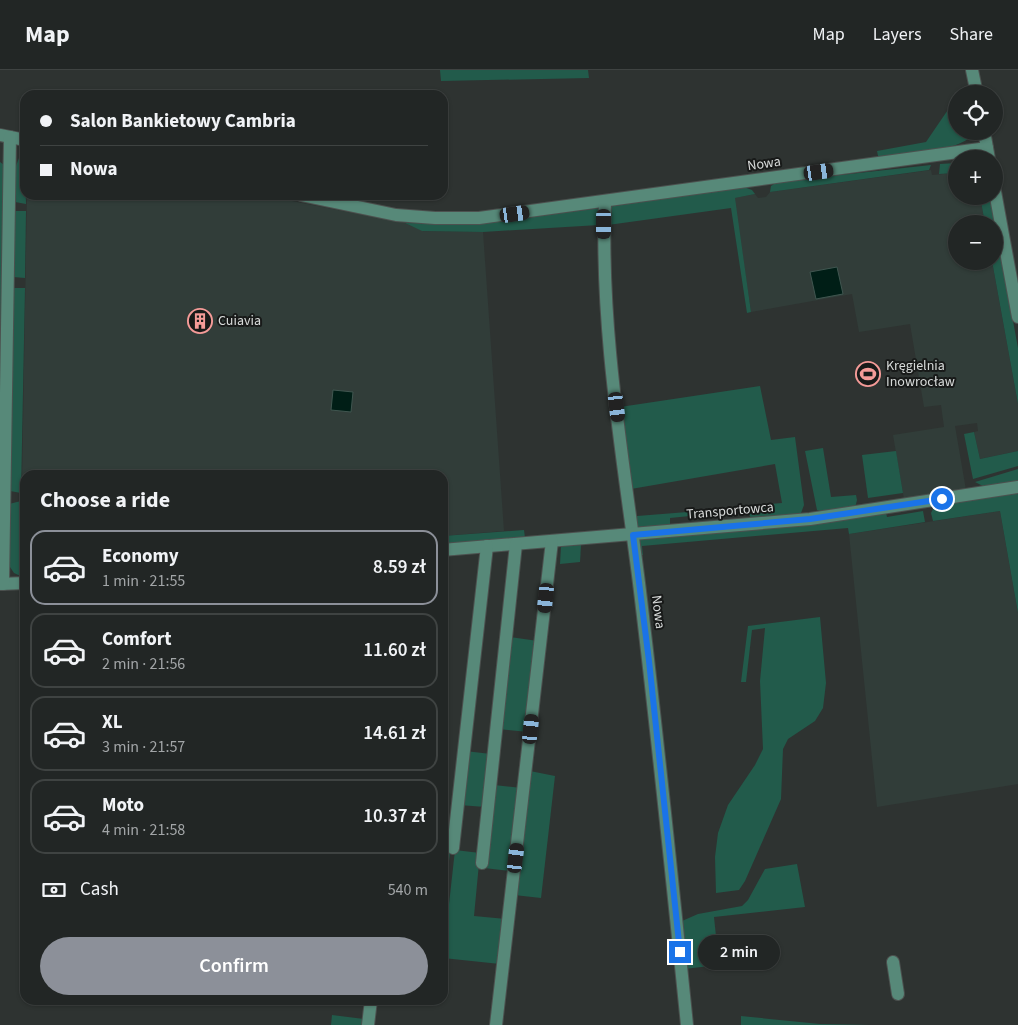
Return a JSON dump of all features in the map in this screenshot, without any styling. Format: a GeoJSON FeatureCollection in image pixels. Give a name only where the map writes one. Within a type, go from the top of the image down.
{"type":"FeatureCollection","features":[{"type":"Feature","properties":{"kind":"street"},"geometry":{"type":"LineString","coordinates":[[972,70],[975,85]]}},
{"type":"Feature","properties":{"kind":"street"},"geometry":{"type":"LineString","coordinates":[[20,139],[5,136],[2,584],[20,583]]}},
{"type":"Feature","properties":{"kind":"street","name":"Nowa"},"geometry":{"type":"LineString","coordinates":[[325,200],[396,215],[435,218],[479,218],[948,158]]}},
{"type":"Feature","properties":{"kind":"street","name":"Nowa"},"geometry":{"type":"LineString","coordinates":[[604,202],[603,276],[649,661],[687,1025]]}},
{"type":"Feature","properties":{"kind":"street"},"geometry":{"type":"LineString","coordinates":[[997,205],[1018,317]]}},
{"type":"Feature","properties":{"kind":"street","name":"Transportowca"},"geometry":{"type":"LineString","coordinates":[[448,549],[810,519],[1018,487]]}},
{"type":"Feature","properties":{"kind":"street"},"geometry":{"type":"LineString","coordinates":[[496,1025],[552,542]]}},
{"type":"Feature","properties":{"kind":"street"},"geometry":{"type":"LineString","coordinates":[[482,863],[516,544]]}},
{"type":"Feature","properties":{"kind":"street"},"geometry":{"type":"LineString","coordinates":[[453,848],[487,546]]}},
{"type":"Feature","properties":{"kind":"street"},"geometry":{"type":"LineString","coordinates":[[893,962],[898,994]]}},
{"type":"Feature","properties":{"kind":"street"},"geometry":{"type":"LineString","coordinates":[[368,1025],[370,1005]]}},
{"type":"Feature","properties":{"kind":"shaded area"},"geometry":{"type":"Polygon","coordinates":[[[931,170],[932,175],[948,174],[948,205],[982,205],[983,215],[948,215],[948,270],[994,270],[1018,404],[1018,451],[980,459],[974,432],[978,431],[977,423],[955,426],[966,490],[904,499],[893,435],[944,427],[941,405],[924,407],[910,324],[859,332],[852,294],[751,312],[734,198],[755,194],[758,198],[766,197],[770,192],[931,170]]]}},
{"type":"Feature","properties":{"kind":"shaded area"},"geometry":{"type":"Polygon","coordinates":[[[27,200],[287,200],[405,223],[423,231],[483,232],[504,531],[448,536],[448,470],[22,470],[27,200]]]}},
{"type":"Feature","properties":{"kind":"shaded area"},"geometry":{"type":"Polygon","coordinates":[[[837,267],[843,294],[816,299],[810,272],[837,267]]]}},
{"type":"Feature","properties":{"kind":"shaded area"},"geometry":{"type":"Polygon","coordinates":[[[333,390],[353,392],[351,412],[331,410],[333,390]]]}},
{"type":"Feature","properties":{"kind":"shaded area"},"geometry":{"type":"Polygon","coordinates":[[[1000,511],[1018,613],[1018,784],[877,807],[849,534],[1000,511]]]}},
{"type":"Feature","properties":{"kind":"green space"},"geometry":{"type":"Polygon","coordinates":[[[440,70],[588,70],[589,78],[441,81],[440,70]]]}},
{"type":"Feature","properties":{"kind":"green space"},"geometry":{"type":"Polygon","coordinates":[[[948,110],[948,140],[966,140],[948,148],[933,151],[882,158],[878,156],[877,151],[926,142],[948,110]]]}},
{"type":"Feature","properties":{"kind":"green space"},"geometry":{"type":"Polygon","coordinates":[[[20,155],[20,200],[26,200],[26,204],[15,202],[16,166],[20,155]]]}},
{"type":"Feature","properties":{"kind":"green space"},"geometry":{"type":"Polygon","coordinates":[[[0,162],[4,165],[0,464],[0,162]]]}},
{"type":"Feature","properties":{"kind":"green space"},"geometry":{"type":"Polygon","coordinates":[[[940,164],[948,164],[948,173],[939,174],[940,164]]]}},
{"type":"Feature","properties":{"kind":"green space"},"geometry":{"type":"Polygon","coordinates":[[[931,165],[929,170],[770,192],[771,186],[777,182],[931,165]]]}},
{"type":"Feature","properties":{"kind":"green space"},"geometry":{"type":"Polygon","coordinates":[[[744,187],[752,190],[755,194],[735,198],[751,312],[747,313],[731,208],[608,225],[607,207],[744,187]]]}},
{"type":"Feature","properties":{"kind":"green space"},"geometry":{"type":"Polygon","coordinates":[[[982,205],[992,205],[994,215],[983,215],[982,205]]]}},
{"type":"Feature","properties":{"kind":"green space"},"geometry":{"type":"Polygon","coordinates":[[[600,208],[599,225],[483,232],[422,231],[405,223],[480,224],[600,208]]]}},
{"type":"Feature","properties":{"kind":"green space"},"geometry":{"type":"Polygon","coordinates":[[[15,211],[26,211],[25,278],[13,277],[15,211]]]}},
{"type":"Feature","properties":{"kind":"green space"},"geometry":{"type":"Polygon","coordinates":[[[1003,267],[1018,348],[1018,404],[994,270],[1003,270],[1003,267]]]}},
{"type":"Feature","properties":{"kind":"green space"},"geometry":{"type":"Polygon","coordinates":[[[13,288],[25,288],[20,493],[10,491],[13,288]]]}},
{"type":"Feature","properties":{"kind":"green space"},"geometry":{"type":"Polygon","coordinates":[[[760,386],[771,440],[795,437],[804,505],[801,513],[796,516],[751,520],[747,506],[782,503],[775,464],[631,489],[620,407],[760,386]]]}},
{"type":"Feature","properties":{"kind":"green space"},"geometry":{"type":"Polygon","coordinates":[[[974,432],[980,459],[1018,451],[1018,466],[973,479],[964,434],[974,432]]]}},
{"type":"Feature","properties":{"kind":"green space"},"geometry":{"type":"Polygon","coordinates":[[[823,448],[831,497],[856,495],[855,508],[817,510],[805,451],[823,448]]]}},
{"type":"Feature","properties":{"kind":"green space"},"geometry":{"type":"Polygon","coordinates":[[[896,451],[903,493],[868,498],[862,455],[896,451]]]}},
{"type":"Feature","properties":{"kind":"green space"},"geometry":{"type":"Polygon","coordinates":[[[1018,469],[1018,482],[985,487],[975,482],[1018,469]]]}},
{"type":"Feature","properties":{"kind":"green space"},"geometry":{"type":"Polygon","coordinates":[[[1018,492],[1018,613],[1000,511],[933,521],[931,513],[935,505],[1018,492]]]}},
{"type":"Feature","properties":{"kind":"green space"},"geometry":{"type":"Polygon","coordinates":[[[20,501],[20,576],[14,573],[8,564],[9,504],[20,501]]]}},
{"type":"Feature","properties":{"kind":"green space"},"geometry":{"type":"Polygon","coordinates":[[[700,511],[700,515],[670,518],[670,527],[637,529],[635,514],[637,516],[700,511]]]}},
{"type":"Feature","properties":{"kind":"green space"},"geometry":{"type":"Polygon","coordinates":[[[923,511],[925,522],[849,534],[848,528],[642,546],[643,555],[638,555],[640,539],[886,513],[887,517],[923,511]]]}},
{"type":"Feature","properties":{"kind":"green space"},"geometry":{"type":"Polygon","coordinates":[[[524,530],[525,538],[448,545],[448,536],[524,530]]]}},
{"type":"Feature","properties":{"kind":"green space"},"geometry":{"type":"Polygon","coordinates":[[[581,545],[580,562],[560,564],[561,546],[581,545]]]}},
{"type":"Feature","properties":{"kind":"green space"},"geometry":{"type":"Polygon","coordinates":[[[820,617],[826,683],[823,708],[815,721],[788,739],[783,749],[781,799],[745,881],[739,890],[716,893],[715,857],[718,833],[728,805],[755,765],[763,749],[760,681],[765,628],[752,630],[746,682],[741,682],[748,626],[820,617]]]}},
{"type":"Feature","properties":{"kind":"green space"},"geometry":{"type":"Polygon","coordinates":[[[510,637],[538,641],[528,732],[499,729],[510,637]]]}},
{"type":"Feature","properties":{"kind":"green space"},"geometry":{"type":"Polygon","coordinates":[[[465,751],[491,754],[485,807],[459,805],[465,751]]]}},
{"type":"Feature","properties":{"kind":"green space"},"geometry":{"type":"Polygon","coordinates":[[[530,771],[555,776],[541,898],[514,895],[530,771]]]}},
{"type":"Feature","properties":{"kind":"green space"},"geometry":{"type":"Polygon","coordinates":[[[494,785],[522,788],[511,871],[484,868],[494,785]]]}},
{"type":"Feature","properties":{"kind":"green space"},"geometry":{"type":"Polygon","coordinates":[[[670,801],[682,921],[698,914],[742,906],[748,900],[765,869],[797,864],[805,907],[714,917],[719,965],[684,969],[670,801]]]}},
{"type":"Feature","properties":{"kind":"green space"},"geometry":{"type":"Polygon","coordinates":[[[455,850],[480,853],[474,916],[506,919],[500,964],[448,959],[448,913],[455,850]]]}},
{"type":"Feature","properties":{"kind":"green space"},"geometry":{"type":"Polygon","coordinates":[[[448,853],[450,853],[448,869],[448,853]]]}},
{"type":"Feature","properties":{"kind":"green space"},"geometry":{"type":"Polygon","coordinates":[[[332,1015],[364,1019],[363,1025],[331,1025],[332,1015]]]}},
{"type":"Feature","properties":{"kind":"green space"},"geometry":{"type":"Polygon","coordinates":[[[741,1016],[820,1024],[871,1025],[741,1025],[741,1016]]]}},
{"type":"Feature","properties":{"kind":"place","name":"Cuiavia"},"geometry":{"type":"Point","coordinates":[200,321]}},
{"type":"Feature","properties":{"kind":"place","name":"Kręgielnia Inowrocław"},"geometry":{"type":"Point","coordinates":[868,374]}},
{"type":"Feature","properties":{"kind":"route"},"geometry":{"type":"LineString","coordinates":[[680,952],[649,661],[633,535],[810,519],[942,499]]}}]}
